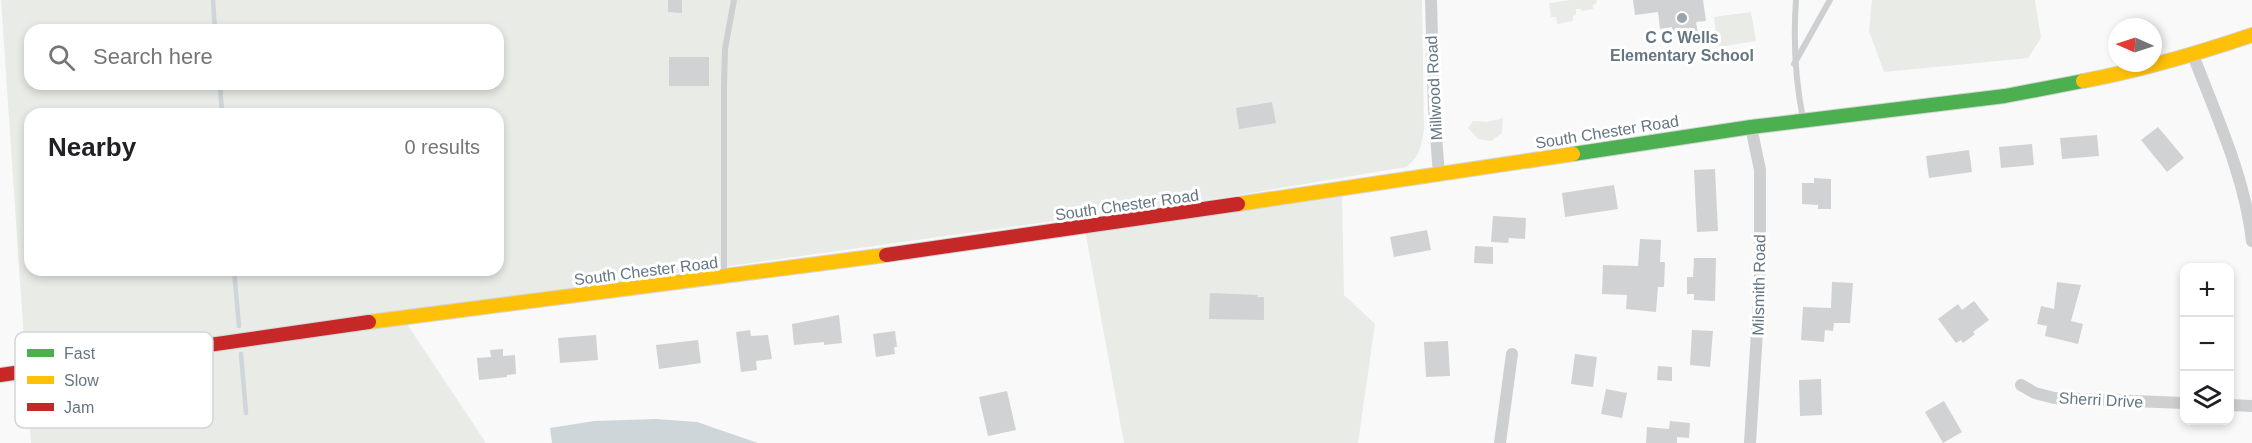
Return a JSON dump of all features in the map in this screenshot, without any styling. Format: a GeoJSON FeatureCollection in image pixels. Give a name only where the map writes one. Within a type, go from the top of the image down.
{"type":"FeatureCollection","features":[{"type":"Feature","properties":{"kind":"street","name":"Millwood Road"},"geometry":{"type":"LineString","coordinates":[[1431,0],[1434,109],[1439,175]]}},
{"type":"Feature","properties":{"kind":"street","name":"South Chester Road"},"geometry":{"type":"LineString","coordinates":[[213,344],[943,248],[1751,127],[2006,96],[2073,85],[2193,55],[2252,35]]}},
{"type":"Feature","properties":{"kind":"street"},"geometry":{"type":"LineString","coordinates":[[2193,55],[2226,142],[2247,209],[2252,240]]}},
{"type":"Feature","properties":{"kind":"street","name":"Milsmith Road"},"geometry":{"type":"LineString","coordinates":[[1750,443],[1760,284],[1760,170],[1751,127]]}},
{"type":"Feature","properties":{"kind":"street"},"geometry":{"type":"LineString","coordinates":[[1500,443],[1512,354]]}},
{"type":"Feature","properties":{"kind":"street","name":"South Chester Road"},"geometry":{"type":"LineString","coordinates":[[0,375],[15,373]]}},
{"type":"Feature","properties":{"kind":"street","name":"Sherri Drive"},"geometry":{"type":"LineString","coordinates":[[2021,385],[2035,393],[2054,398],[2180,403]]}},
{"type":"Feature","properties":{"kind":"street"},"geometry":{"type":"LineString","coordinates":[[2234,405],[2252,406]]}},
{"type":"Feature","properties":{"kind":"lane"},"geometry":{"type":"LineString","coordinates":[[724,278],[725,50],[734,0]]}},
{"type":"Feature","properties":{"kind":"lane"},"geometry":{"type":"LineString","coordinates":[[1796,0],[1793,34],[1794,64],[1803,120]]}},
{"type":"Feature","properties":{"kind":"lane"},"geometry":{"type":"LineString","coordinates":[[1794,64],[1830,0]]}},
{"type":"Feature","properties":{"kind":"shaded area"},"geometry":{"type":"Polygon","coordinates":[[[1,0],[1422,0],[1424,130],[1417,155],[1406,167],[1227,197],[253,332],[405,321],[486,443],[31,443],[30,428],[213,428],[213,332],[23,332],[1,0]]]}},
{"type":"Feature","properties":{"kind":"shaded area"},"geometry":{"type":"Polygon","coordinates":[[[1597,0],[1593,9],[1581,11],[1581,9],[1576,9],[1573,21],[1557,24],[1556,17],[1551,17],[1549,3],[1597,0]]]}},
{"type":"Feature","properties":{"kind":"shaded area"},"geometry":{"type":"Polygon","coordinates":[[[1872,0],[2035,0],[2041,38],[2028,58],[1884,72],[1869,31],[1872,0]]]}},
{"type":"Feature","properties":{"kind":"shaded area"},"geometry":{"type":"Polygon","coordinates":[[[1751,12],[1756,41],[1718,47],[1714,17],[1751,12]]]}},
{"type":"Feature","properties":{"kind":"shaded area"},"geometry":{"type":"Polygon","coordinates":[[[1503,118],[1502,133],[1491,141],[1478,139],[1468,128],[1473,121],[1487,122],[1503,118]]]}},
{"type":"Feature","properties":{"kind":"shaded area"},"geometry":{"type":"Polygon","coordinates":[[[1342,193],[1344,295],[1375,324],[1358,443],[1124,443],[1085,230],[1342,193]]]}},
{"type":"Feature","properties":{"kind":"shaded area"},"geometry":{"type":"Polygon","coordinates":[[[656,419],[697,422],[758,443],[552,443],[550,428],[594,421],[656,419]]]}},
{"type":"Feature","properties":{"kind":"building"},"geometry":{"type":"Polygon","coordinates":[[[668,0],[682,0],[682,13],[668,12],[668,0]]]}},
{"type":"Feature","properties":{"kind":"building","name":"C C Wells Elementary School"},"geometry":{"type":"Polygon","coordinates":[[[1633,0],[1703,0],[1706,21],[1696,22],[1698,33],[1673,37],[1672,27],[1660,29],[1658,12],[1635,15],[1633,0]]]}},
{"type":"Feature","properties":{"kind":"building"},"geometry":{"type":"Polygon","coordinates":[[[669,57],[709,57],[709,86],[669,86],[669,57]]]}},
{"type":"Feature","properties":{"kind":"building"},"geometry":{"type":"Polygon","coordinates":[[[1272,102],[1276,123],[1239,129],[1236,108],[1272,102]]]}},
{"type":"Feature","properties":{"kind":"building"},"geometry":{"type":"Polygon","coordinates":[[[2158,127],[2184,158],[2167,172],[2141,140],[2158,127]]]}},
{"type":"Feature","properties":{"kind":"building"},"geometry":{"type":"Polygon","coordinates":[[[2097,135],[2099,156],[2062,159],[2060,138],[2097,135]]]}},
{"type":"Feature","properties":{"kind":"building"},"geometry":{"type":"Polygon","coordinates":[[[2032,144],[2034,165],[2001,168],[1999,147],[2032,144]]]}},
{"type":"Feature","properties":{"kind":"building"},"geometry":{"type":"Polygon","coordinates":[[[1969,150],[1972,172],[1929,178],[1926,156],[1969,150]]]}},
{"type":"Feature","properties":{"kind":"building"},"geometry":{"type":"Polygon","coordinates":[[[1715,169],[1718,231],[1697,232],[1694,170],[1715,169]]]}},
{"type":"Feature","properties":{"kind":"building"},"geometry":{"type":"Polygon","coordinates":[[[1814,178],[1831,179],[1831,209],[1818,209],[1818,205],[1802,204],[1802,183],[1814,183],[1814,178]]]}},
{"type":"Feature","properties":{"kind":"building"},"geometry":{"type":"Polygon","coordinates":[[[1614,185],[1618,209],[1565,217],[1562,193],[1614,185]]]}},
{"type":"Feature","properties":{"kind":"building"},"geometry":{"type":"Polygon","coordinates":[[[1493,216],[1526,218],[1525,239],[1509,238],[1508,243],[1491,242],[1493,216]]]}},
{"type":"Feature","properties":{"kind":"building"},"geometry":{"type":"Polygon","coordinates":[[[1427,230],[1431,250],[1394,257],[1390,237],[1427,230]]]}},
{"type":"Feature","properties":{"kind":"building"},"geometry":{"type":"Polygon","coordinates":[[[1640,239],[1661,240],[1660,262],[1665,262],[1664,287],[1658,287],[1656,312],[1626,309],[1627,295],[1602,294],[1603,265],[1638,266],[1640,239]]]}},
{"type":"Feature","properties":{"kind":"building"},"geometry":{"type":"Polygon","coordinates":[[[1475,246],[1493,247],[1493,264],[1474,263],[1475,246]]]}},
{"type":"Feature","properties":{"kind":"building"},"geometry":{"type":"Polygon","coordinates":[[[1694,258],[1716,258],[1715,301],[1694,300],[1694,294],[1687,294],[1687,277],[1693,277],[1694,258]]]}},
{"type":"Feature","properties":{"kind":"building"},"geometry":{"type":"Polygon","coordinates":[[[1832,282],[1853,283],[1850,323],[1834,323],[1833,331],[1825,330],[1824,342],[1801,340],[1803,307],[1831,308],[1832,282]]]}},
{"type":"Feature","properties":{"kind":"building"},"geometry":{"type":"Polygon","coordinates":[[[2057,282],[2081,285],[2071,321],[2083,324],[2078,344],[2045,336],[2047,326],[2037,324],[2041,306],[2054,309],[2057,282]]]}},
{"type":"Feature","properties":{"kind":"building"},"geometry":{"type":"Polygon","coordinates":[[[1210,293],[1264,297],[1264,320],[1209,319],[1210,293]]]}},
{"type":"Feature","properties":{"kind":"building"},"geometry":{"type":"Polygon","coordinates":[[[1974,301],[1989,320],[1963,343],[1961,340],[1956,343],[1938,319],[1958,304],[1962,310],[1974,301]]]}},
{"type":"Feature","properties":{"kind":"building"},"geometry":{"type":"Polygon","coordinates":[[[839,315],[842,343],[794,345],[792,324],[839,315]]]}},
{"type":"Feature","properties":{"kind":"building"},"geometry":{"type":"Polygon","coordinates":[[[750,330],[751,336],[768,335],[772,359],[756,361],[757,370],[741,372],[736,332],[750,330]]]}},
{"type":"Feature","properties":{"kind":"building"},"geometry":{"type":"Polygon","coordinates":[[[1692,330],[1713,331],[1710,367],[1690,365],[1692,330]]]}},
{"type":"Feature","properties":{"kind":"building"},"geometry":{"type":"Polygon","coordinates":[[[895,331],[897,347],[894,347],[895,354],[876,357],[873,334],[895,331]]]}},
{"type":"Feature","properties":{"kind":"building"},"geometry":{"type":"Polygon","coordinates":[[[596,335],[598,360],[560,363],[558,338],[596,335]]]}},
{"type":"Feature","properties":{"kind":"building"},"geometry":{"type":"Polygon","coordinates":[[[698,340],[701,363],[659,369],[656,345],[698,340]]]}},
{"type":"Feature","properties":{"kind":"building"},"geometry":{"type":"Polygon","coordinates":[[[1448,341],[1450,376],[1426,377],[1424,342],[1448,341]]]}},
{"type":"Feature","properties":{"kind":"building"},"geometry":{"type":"Polygon","coordinates":[[[503,349],[503,356],[515,355],[516,374],[479,380],[477,358],[491,357],[490,350],[503,349]]]}},
{"type":"Feature","properties":{"kind":"building"},"geometry":{"type":"Polygon","coordinates":[[[1575,354],[1597,357],[1593,387],[1571,384],[1575,354]]]}},
{"type":"Feature","properties":{"kind":"building"},"geometry":{"type":"Polygon","coordinates":[[[1658,366],[1672,367],[1672,381],[1657,380],[1658,366]]]}},
{"type":"Feature","properties":{"kind":"building"},"geometry":{"type":"Polygon","coordinates":[[[1821,379],[1822,415],[1800,416],[1799,380],[1821,379]]]}},
{"type":"Feature","properties":{"kind":"building"},"geometry":{"type":"Polygon","coordinates":[[[1606,389],[1627,393],[1622,418],[1601,414],[1606,389]]]}},
{"type":"Feature","properties":{"kind":"building"},"geometry":{"type":"Polygon","coordinates":[[[1007,391],[1016,430],[988,436],[979,397],[1007,391]]]}},
{"type":"Feature","properties":{"kind":"building"},"geometry":{"type":"Polygon","coordinates":[[[1944,401],[1962,432],[1943,443],[1925,412],[1944,401]]]}},
{"type":"Feature","properties":{"kind":"building"},"geometry":{"type":"Polygon","coordinates":[[[1670,421],[1690,423],[1689,438],[1677,437],[1677,443],[1646,443],[1647,427],[1669,429],[1670,421]]]}},
{"type":"Feature","properties":{"kind":"waterway"},"geometry":{"type":"LineString","coordinates":[[213,0],[215,24]]}},
{"type":"Feature","properties":{"kind":"waterway"},"geometry":{"type":"LineString","coordinates":[[220,90],[222,108]]}},
{"type":"Feature","properties":{"kind":"waterway"},"geometry":{"type":"LineString","coordinates":[[235,276],[239,326]]}},
{"type":"Feature","properties":{"kind":"waterway"},"geometry":{"type":"LineString","coordinates":[[241,354],[246,413]]}},
{"type":"Feature","properties":{"kind":"traffic: fast"},"geometry":{"type":"LineString","coordinates":[[1573,154],[1751,127],[2005,96],[2083,81]]}},
{"type":"Feature","properties":{"kind":"traffic: slow"},"geometry":{"type":"LineString","coordinates":[[2083,81],[2168,61],[2252,35]]}},
{"type":"Feature","properties":{"kind":"traffic: slow"},"geometry":{"type":"LineString","coordinates":[[1238,204],[1573,154]]}},
{"type":"Feature","properties":{"kind":"traffic: slow"},"geometry":{"type":"LineString","coordinates":[[369,322],[886,255]]}},
{"type":"Feature","properties":{"kind":"traffic: jam"},"geometry":{"type":"LineString","coordinates":[[886,255],[1238,204]]}},
{"type":"Feature","properties":{"kind":"traffic: jam"},"geometry":{"type":"LineString","coordinates":[[213,344],[369,322]]}},
{"type":"Feature","properties":{"kind":"traffic: jam"},"geometry":{"type":"LineString","coordinates":[[0,375],[15,373]]}},
{"type":"Feature","properties":{"kind":"place","name":"C C Wells Elementary School"},"geometry":{"type":"Point","coordinates":[1682,18]}}]}
